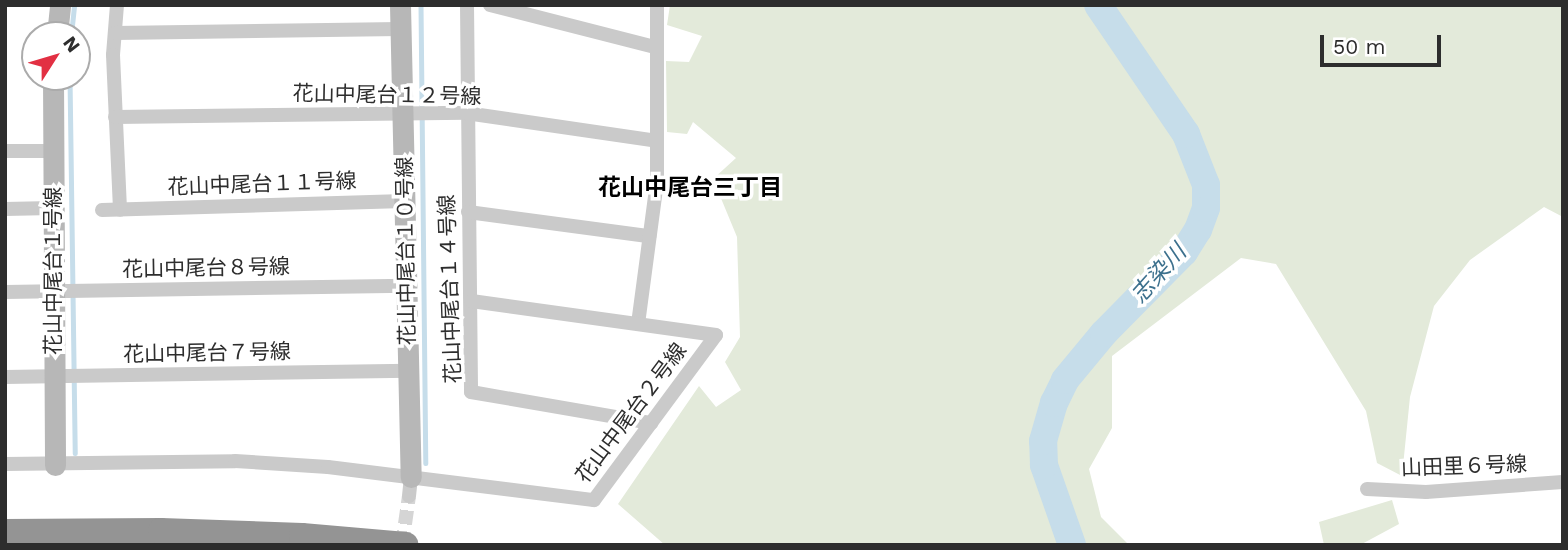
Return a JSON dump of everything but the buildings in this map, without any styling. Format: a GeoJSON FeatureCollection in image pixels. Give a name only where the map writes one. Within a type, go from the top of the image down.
{"type":"FeatureCollection","features":[{"type":"Feature","properties":{"kind":"highway"},"geometry":{"type":"LineString","coordinates":[[5,532],[174,531],[302,536],[406,545]]}},
{"type":"Feature","properties":{"kind":"street"},"geometry":{"type":"LineString","coordinates":[[117,5],[115,117],[120,210]]}},
{"type":"Feature","properties":{"kind":"street","name":"花山中尾台１０号線"},"geometry":{"type":"LineString","coordinates":[[400,5],[406,113],[404,201],[410,486]]}},
{"type":"Feature","properties":{"kind":"street","name":"花山中尾台１４号線"},"geometry":{"type":"LineString","coordinates":[[467,5],[466,113],[471,392],[651,423]]}},
{"type":"Feature","properties":{"kind":"street"},"geometry":{"type":"LineString","coordinates":[[490,5],[654,47]]}},
{"type":"Feature","properties":{"kind":"street"},"geometry":{"type":"LineString","coordinates":[[471,301],[638,324],[657,182],[654,47],[657,5]]}},
{"type":"Feature","properties":{"kind":"street"},"geometry":{"type":"LineString","coordinates":[[115,33],[400,29]]}},
{"type":"Feature","properties":{"kind":"street","name":"花山中尾台１号線"},"geometry":{"type":"LineString","coordinates":[[52,91],[52,208],[58,376],[55,465]]}},
{"type":"Feature","properties":{"kind":"street","name":"花山中尾台１２号線"},"geometry":{"type":"LineString","coordinates":[[115,117],[466,113],[657,141]]}},
{"type":"Feature","properties":{"kind":"street"},"geometry":{"type":"LineString","coordinates":[[5,151],[54,150]]}},
{"type":"Feature","properties":{"kind":"street","name":"花山中尾台１１号線"},"geometry":{"type":"LineString","coordinates":[[102,210],[404,201]]}},
{"type":"Feature","properties":{"kind":"street"},"geometry":{"type":"LineString","coordinates":[[5,209],[52,208]]}},
{"type":"Feature","properties":{"kind":"street"},"geometry":{"type":"LineString","coordinates":[[468,212],[649,236]]}},
{"type":"Feature","properties":{"kind":"street","name":"花山中尾台８号線"},"geometry":{"type":"LineString","coordinates":[[5,292],[407,286]]}},
{"type":"Feature","properties":{"kind":"street","name":"花山中尾台２号線"},"geometry":{"type":"LineString","coordinates":[[5,464],[234,461],[328,467],[410,486],[594,500],[716,335],[638,324]]}},
{"type":"Feature","properties":{"kind":"street","name":"花山中尾台７号線"},"geometry":{"type":"LineString","coordinates":[[5,377],[409,371]]}},
{"type":"Feature","properties":{"kind":"street","name":"山田里６号線"},"geometry":{"type":"LineString","coordinates":[[1367,489],[1426,492],[1563,482]]}},
{"type":"Feature","properties":{"kind":"green space"},"geometry":{"type":"Polygon","coordinates":[[[670,5],[1563,5],[1563,217],[1544,207],[1470,260],[1434,306],[1410,397],[1402,476],[1377,463],[1366,411],[1276,264],[1241,258],[1112,356],[1112,428],[1089,469],[1101,517],[1129,545],[665,545],[618,504],[699,386],[716,407],[741,390],[725,362],[740,337],[737,237],[713,179],[736,158],[693,122],[687,134],[667,132],[666,61],[689,62],[702,36],[667,25],[670,5]]]}},
{"type":"Feature","properties":{"kind":"green space"},"geometry":{"type":"Polygon","coordinates":[[[1392,500],[1399,524],[1360,545],[1324,545],[1319,522],[1392,500]]]}},
{"type":"Feature","properties":{"kind":"waterway"},"geometry":{"type":"LineString","coordinates":[[72,21],[74,5]]}},
{"type":"Feature","properties":{"kind":"waterway"},"geometry":{"type":"LineString","coordinates":[[421,5],[426,463]]}},
{"type":"Feature","properties":{"kind":"waterway","name":"志染川"},"geometry":{"type":"LineString","coordinates":[[1072,545],[1044,465],[1043,441],[1054,403],[1065,380],[1104,333],[1184,252],[1198,230],[1206,208],[1206,185],[1186,134],[1098,5]]}},
{"type":"Feature","properties":{"kind":"waterway"},"geometry":{"type":"LineString","coordinates":[[70,91],[75,453]]}},
{"type":"Feature","properties":{"kind":"tunnel"},"geometry":{"type":"LineString","coordinates":[[402,545],[409,496]]}},
{"type":"Feature","properties":{"kind":"district","name":"花山中尾台三丁目"},"geometry":{"type":"Point","coordinates":[690,188]}}]}
